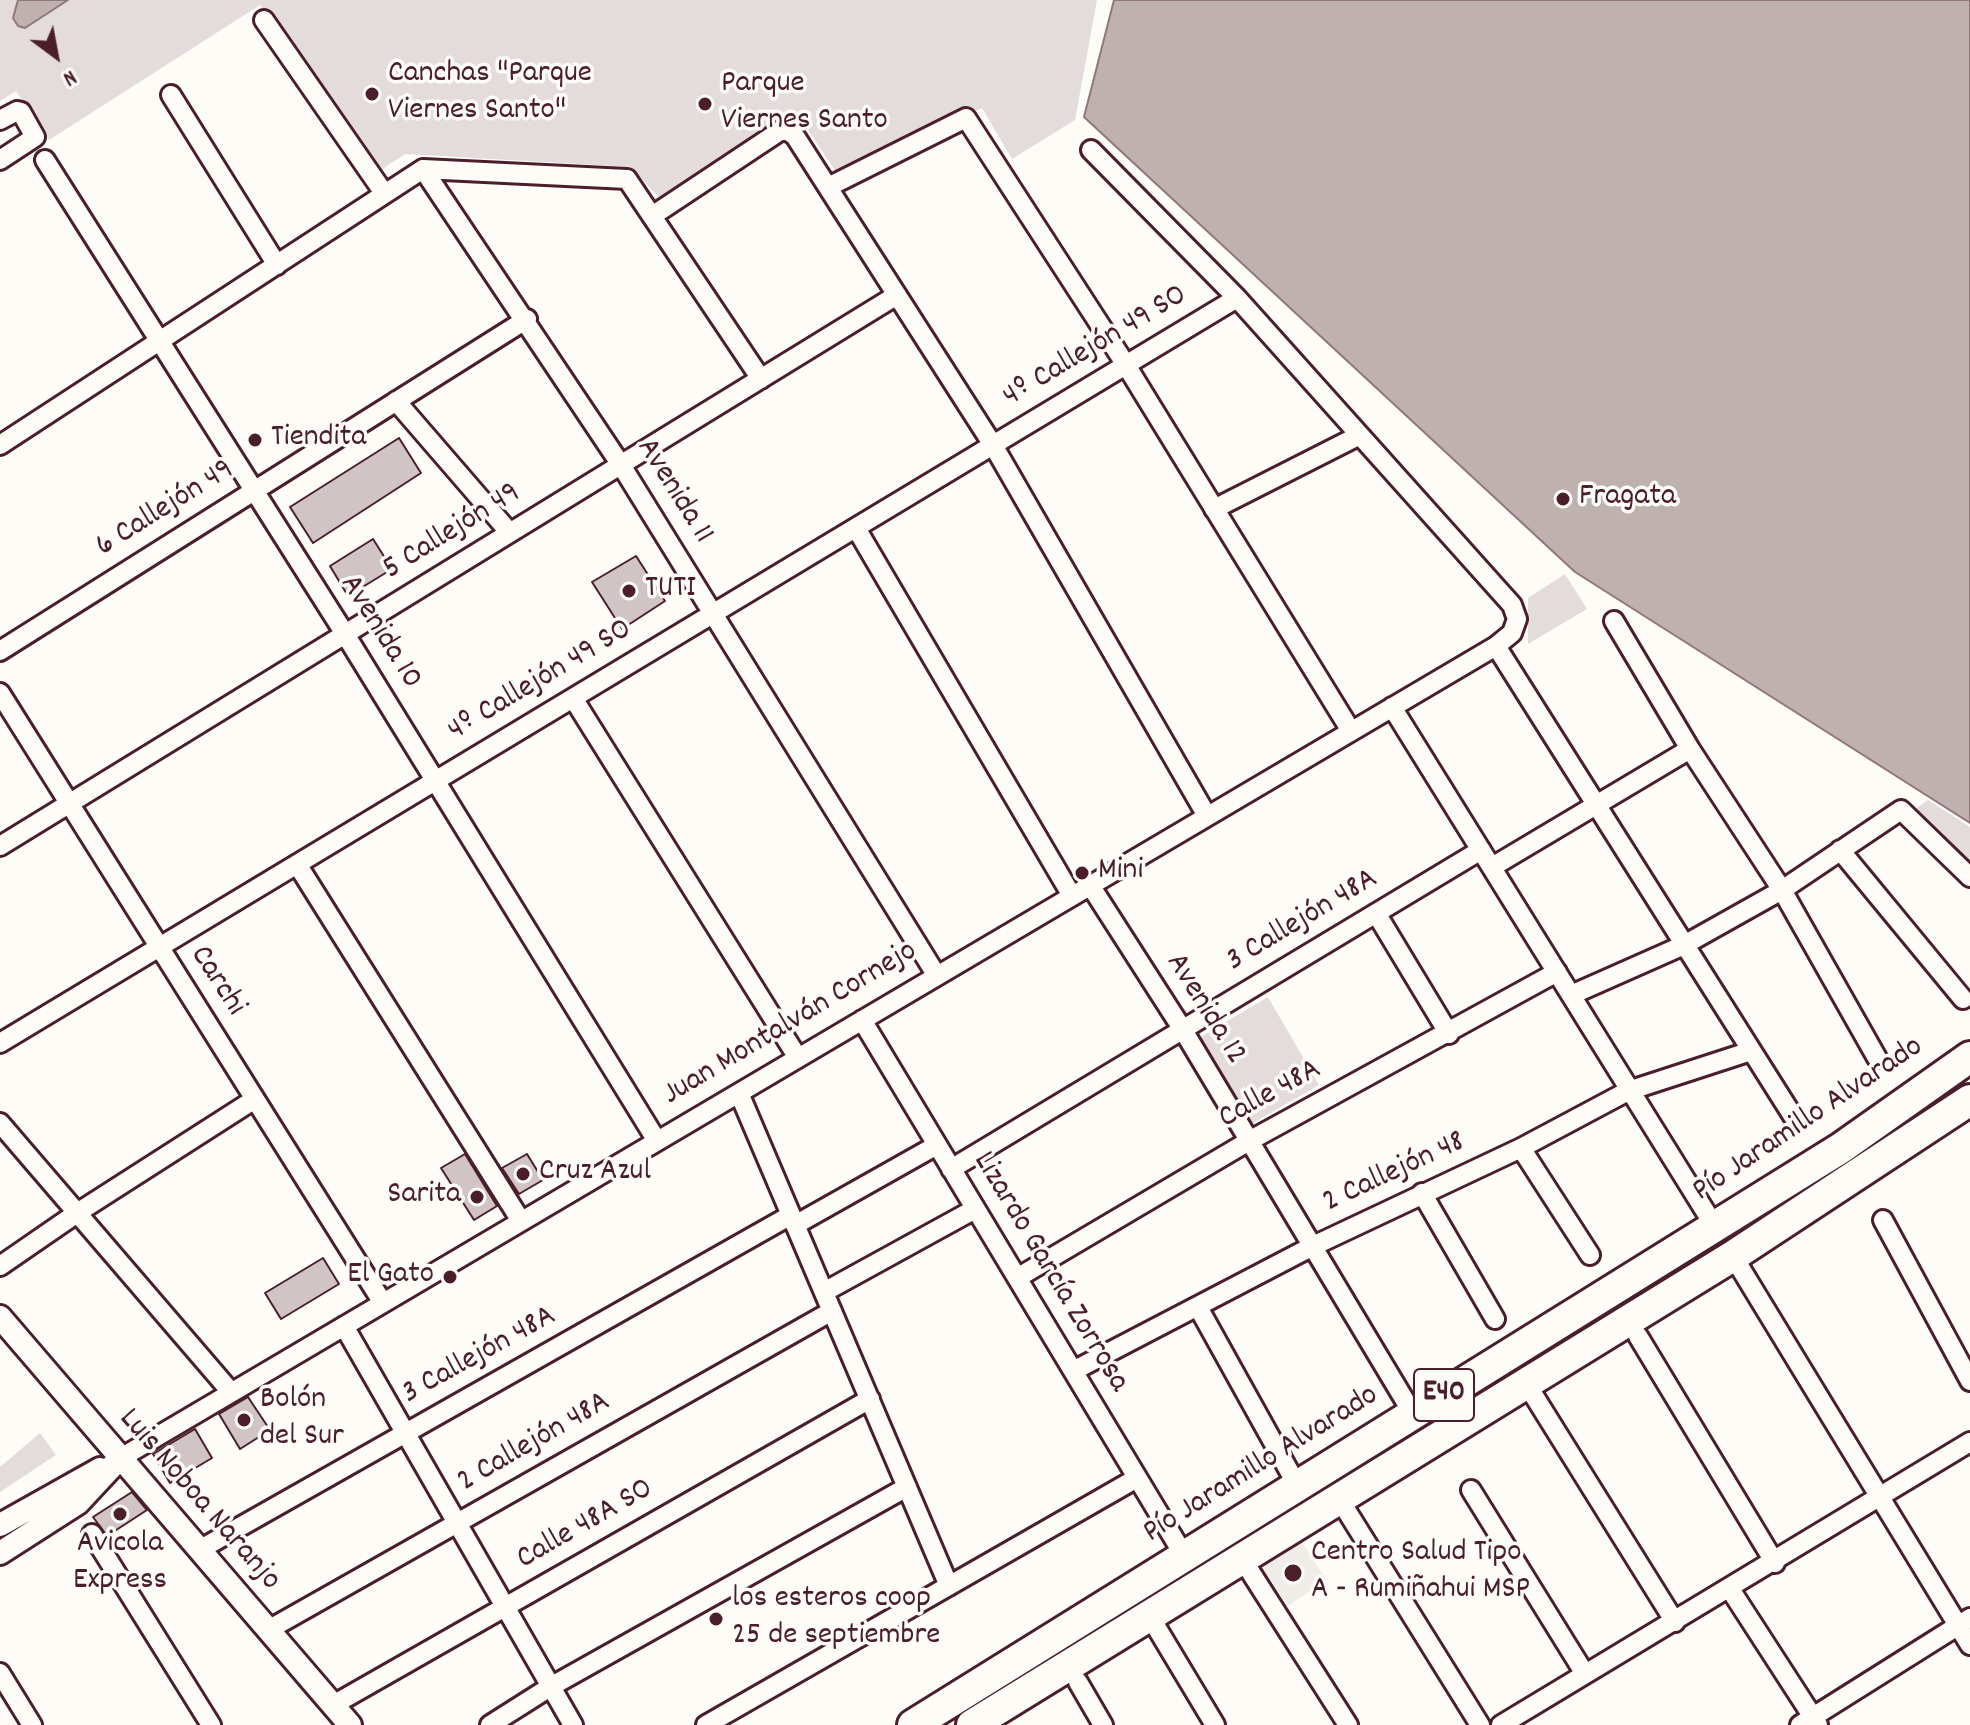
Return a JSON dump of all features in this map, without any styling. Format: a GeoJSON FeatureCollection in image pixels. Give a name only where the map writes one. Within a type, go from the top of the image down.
{"type":"FeatureCollection","features":[{"type":"Feature","properties":{"kind":"highway","name":"Pío Jaramillo Alvarado"},"geometry":{"type":"LineString","coordinates":[[913,1725],[1841,1148],[1970,1057]]}},
{"type":"Feature","properties":{"kind":"highway","name":"Pío Jaramillo Alvarado"},"geometry":{"type":"LineString","coordinates":[[972,1725],[1733,1256],[1970,1100]]}},
{"type":"Feature","properties":{"kind":"street"},"geometry":{"type":"LineString","coordinates":[[264,20],[384,193]]}},
{"type":"Feature","properties":{"kind":"street"},"geometry":{"type":"LineString","coordinates":[[171,95],[277,265]]}},
{"type":"Feature","properties":{"kind":"street"},"geometry":{"type":"LineString","coordinates":[[0,120],[21,112],[35,137],[0,160]]}},
{"type":"Feature","properties":{"kind":"street"},"geometry":{"type":"LineString","coordinates":[[828,187],[966,118],[1126,365],[1351,731]]}},
{"type":"Feature","properties":{"kind":"street"},"geometry":{"type":"LineString","coordinates":[[652,216],[780,131],[795,136],[993,445],[1207,816]]}},
{"type":"Feature","properties":{"kind":"street"},"geometry":{"type":"LineString","coordinates":[[1091,150],[1237,298],[1512,605],[1517,619],[1512,633],[1496,646],[1796,1121]]}},
{"type":"Feature","properties":{"kind":"street","name":"Avenida 10"},"geometry":{"type":"LineString","coordinates":[[45,160],[345,634],[657,1141]]}},
{"type":"Feature","properties":{"kind":"street"},"geometry":{"type":"LineString","coordinates":[[0,445],[423,169],[615,175],[627,179],[761,379]]}},
{"type":"Feature","properties":{"kind":"street","name":"Avenida 11"},"geometry":{"type":"LineString","coordinates":[[423,169],[527,319],[621,465],[937,976]]}},
{"type":"Feature","properties":{"kind":"street","name":"5 Callejón 49"},"geometry":{"type":"LineString","coordinates":[[0,846],[897,295]]}},
{"type":"Feature","properties":{"kind":"street","name":"4º Callejón 49 SO"},"geometry":{"type":"LineString","coordinates":[[0,1043],[1237,298]]}},
{"type":"Feature","properties":{"kind":"street","name":"6 Callejón 49"},"geometry":{"type":"LineString","coordinates":[[0,651],[527,319]]}},
{"type":"Feature","properties":{"kind":"street"},"geometry":{"type":"LineString","coordinates":[[396,401],[510,533]]}},
{"type":"Feature","properties":{"kind":"street"},"geometry":{"type":"LineString","coordinates":[[1214,509],[1358,436]]}},
{"type":"Feature","properties":{"kind":"street"},"geometry":{"type":"LineString","coordinates":[[856,528],[1072,896]]}},
{"type":"Feature","properties":{"kind":"street"},"geometry":{"type":"LineString","coordinates":[[1614,621],[1690,749],[1782,890],[1877,1058]]}},
{"type":"Feature","properties":{"kind":"street","name":"Juan Montalván Cornejo"},"geometry":{"type":"LineString","coordinates":[[0,1525],[119,1459],[1496,646]]}},
{"type":"Feature","properties":{"kind":"street","name":"Carchi"},"geometry":{"type":"LineString","coordinates":[[0,693],[383,1303]]}},
{"type":"Feature","properties":{"kind":"street"},"geometry":{"type":"LineString","coordinates":[[573,698],[798,1058]]}},
{"type":"Feature","properties":{"kind":"street"},"geometry":{"type":"LineString","coordinates":[[1392,707],[1715,1227]]}},
{"type":"Feature","properties":{"kind":"street"},"geometry":{"type":"LineString","coordinates":[[1492,867],[1690,749]]}},
{"type":"Feature","properties":{"kind":"street"},"geometry":{"type":"LineString","coordinates":[[1571,995],[1684,945],[1782,890],[1901,810],[1970,877]]}},
{"type":"Feature","properties":{"kind":"street","name":"3 Callejón 48A"},"geometry":{"type":"LineString","coordinates":[[951,1169],[1481,850]]}},
{"type":"Feature","properties":{"kind":"street"},"geometry":{"type":"LineString","coordinates":[[1840,850],[1963,999]]}},
{"type":"Feature","properties":{"kind":"street"},"geometry":{"type":"LineString","coordinates":[[297,864],[521,1221]]}},
{"type":"Feature","properties":{"kind":"street","name":"Avenida 12"},"geometry":{"type":"LineString","coordinates":[[1090,885],[1183,1030],[1413,1414]]}},
{"type":"Feature","properties":{"kind":"street"},"geometry":{"type":"LineString","coordinates":[[1376,913],[1449,1034]]}},
{"type":"Feature","properties":{"kind":"street","name":"Calle 48A"},"geometry":{"type":"LineString","coordinates":[[1017,1278],[1249,1141],[1449,1034],[1557,972]]}},
{"type":"Feature","properties":{"kind":"street","name":"Lizardo García Zorrosa"},"geometry":{"type":"LineString","coordinates":[[862,1020],[1185,1557]]}},
{"type":"Feature","properties":{"kind":"street","name":"2 Callejón 48"},"geometry":{"type":"LineString","coordinates":[[1073,1371],[1311,1247],[1521,1148],[1628,1091],[1751,1051]]}},
{"type":"Feature","properties":{"kind":"street"},"geometry":{"type":"LineString","coordinates":[[739,1093],[949,1586]]}},
{"type":"Feature","properties":{"kind":"street"},"geometry":{"type":"LineString","coordinates":[[0,1266],[255,1099]]}},
{"type":"Feature","properties":{"kind":"street"},"geometry":{"type":"LineString","coordinates":[[0,1123],[231,1392]]}},
{"type":"Feature","properties":{"kind":"street","name":"3 Callejón 48A"},"geometry":{"type":"LineString","coordinates":[[199,1550],[793,1220],[937,1145]]}},
{"type":"Feature","properties":{"kind":"street"},"geometry":{"type":"LineString","coordinates":[[1521,1148],[1590,1255]]}},
{"type":"Feature","properties":{"kind":"street"},"geometry":{"type":"LineString","coordinates":[[1422,1193],[1495,1319]]}},
{"type":"Feature","properties":{"kind":"street"},"geometry":{"type":"LineString","coordinates":[[824,1292],[975,1209]]}},
{"type":"Feature","properties":{"kind":"street"},"geometry":{"type":"LineString","coordinates":[[1883,1220],[1970,1381]]}},
{"type":"Feature","properties":{"kind":"street"},"geometry":{"type":"LineString","coordinates":[[1733,1256],[1878,1495],[1964,1622],[1970,1645]]}},
{"type":"Feature","properties":{"kind":"street"},"geometry":{"type":"LineString","coordinates":[[1198,1307],[1298,1487]]}},
{"type":"Feature","properties":{"kind":"street","name":"2 Callejón 48A"},"geometry":{"type":"LineString","coordinates":[[268,1630],[832,1311]]}},
{"type":"Feature","properties":{"kind":"street"},"geometry":{"type":"LineString","coordinates":[[344,1326],[573,1725]]}},
{"type":"Feature","properties":{"kind":"street","name":"Luis Noboa Naranjo"},"geometry":{"type":"LineString","coordinates":[[3,1327],[350,1725]]}},
{"type":"Feature","properties":{"kind":"street"},"geometry":{"type":"LineString","coordinates":[[1638,1336],[1775,1563]]}},
{"type":"Feature","properties":{"kind":"street"},"geometry":{"type":"LineString","coordinates":[[1526,1383],[1675,1622]]}},
{"type":"Feature","properties":{"kind":"street","name":"Calle 48A SO"},"geometry":{"type":"LineString","coordinates":[[333,1705],[870,1399]]}},
{"type":"Feature","properties":{"kind":"street"},"geometry":{"type":"LineString","coordinates":[[1501,1725],[1775,1563],[1878,1495],[1970,1442]]}},
{"type":"Feature","properties":{"kind":"street","name":"Juan Montalván Cornejo"},"geometry":{"type":"LineString","coordinates":[[0,1553],[78,1503],[119,1459]]}},
{"type":"Feature","properties":{"kind":"street"},"geometry":{"type":"LineString","coordinates":[[706,1725],[1137,1478]]}},
{"type":"Feature","properties":{"kind":"street"},"geometry":{"type":"LineString","coordinates":[[490,1725],[550,1687],[907,1487]]}},
{"type":"Feature","properties":{"kind":"street"},"geometry":{"type":"LineString","coordinates":[[1471,1490],[1585,1674]]}},
{"type":"Feature","properties":{"kind":"street"},"geometry":{"type":"LineString","coordinates":[[1338,1497],[1480,1725]]}},
{"type":"Feature","properties":{"kind":"street"},"geometry":{"type":"LineString","coordinates":[[92,1534],[211,1725]]}},
{"type":"Feature","properties":{"kind":"street"},"geometry":{"type":"LineString","coordinates":[[1241,1557],[1348,1725]]}},
{"type":"Feature","properties":{"kind":"street"},"geometry":{"type":"LineString","coordinates":[[1730,1589],[1810,1723],[1964,1622]]}},
{"type":"Feature","properties":{"kind":"street"},"geometry":{"type":"LineString","coordinates":[[1149,1615],[1215,1725]]}},
{"type":"Feature","properties":{"kind":"street"},"geometry":{"type":"LineString","coordinates":[[0,1673],[32,1725]]}},
{"type":"Feature","properties":{"kind":"street"},"geometry":{"type":"LineString","coordinates":[[1078,1682],[1103,1725]]}},
{"type":"Feature","properties":{"kind":"shaded area","name":"Parque Viernes Santo"},"geometry":{"type":"Polygon","coordinates":[[[0,0],[1097,0],[1075,120],[1012,159],[982,108],[838,175],[802,121],[666,205],[631,167],[405,154],[381,170],[260,5],[49,140],[16,91],[0,101],[0,0]]]}},
{"type":"Feature","properties":{"kind":"shaded area"},"geometry":{"type":"Polygon","coordinates":[[[18,0],[68,0],[25,28],[18,26],[13,18],[18,0]]]}},
{"type":"Feature","properties":{"kind":"shaded area"},"geometry":{"type":"Polygon","coordinates":[[[1114,0],[1970,0],[1970,823],[1575,572],[1084,117],[1114,0]]]}},
{"type":"Feature","properties":{"kind":"shaded area"},"geometry":{"type":"Polygon","coordinates":[[[1565,574],[1587,609],[1528,644],[1528,598],[1565,574]]]}},
{"type":"Feature","properties":{"kind":"shaded area"},"geometry":{"type":"Polygon","coordinates":[[[1928,800],[1970,827],[1970,863],[1915,809],[1928,800]]]}},
{"type":"Feature","properties":{"kind":"shaded area"},"geometry":{"type":"Polygon","coordinates":[[[1268,997],[1319,1085],[1251,1124],[1199,1038],[1268,997]]]}},
{"type":"Feature","properties":{"kind":"shaded area"},"geometry":{"type":"Polygon","coordinates":[[[40,1433],[56,1455],[0,1492],[0,1467],[40,1433]]]}},
{"type":"Feature","properties":{"kind":"shaded area","name":"Centro Salud Tipo A - Rumiñahui MSP"},"geometry":{"type":"Polygon","coordinates":[[[1301,1540],[1326,1580],[1288,1606],[1260,1565],[1301,1540]]]}},
{"type":"Feature","properties":{"kind":"building"},"geometry":{"type":"Polygon","coordinates":[[[399,438],[421,473],[313,543],[290,507],[399,438]]]}},
{"type":"Feature","properties":{"kind":"building"},"geometry":{"type":"Polygon","coordinates":[[[373,539],[392,569],[348,596],[330,566],[373,539]]]}},
{"type":"Feature","properties":{"kind":"building","name":"TUTI"},"geometry":{"type":"Polygon","coordinates":[[[636,556],[665,601],[622,629],[592,582],[636,556]]]}},
{"type":"Feature","properties":{"kind":"building"},"geometry":{"type":"Polygon","coordinates":[[[465,1154],[497,1206],[474,1220],[441,1168],[465,1154]]]}},
{"type":"Feature","properties":{"kind":"building","name":"Cruz Azul"},"geometry":{"type":"Polygon","coordinates":[[[527,1154],[543,1180],[519,1194],[502,1168],[527,1154]]]}},
{"type":"Feature","properties":{"kind":"building"},"geometry":{"type":"Polygon","coordinates":[[[323,1258],[339,1284],[281,1319],[265,1293],[323,1258]]]}},
{"type":"Feature","properties":{"kind":"building","name":"Bolón del Sur"},"geometry":{"type":"Polygon","coordinates":[[[248,1397],[270,1430],[240,1449],[219,1414],[248,1397]]]}},
{"type":"Feature","properties":{"kind":"building"},"geometry":{"type":"Polygon","coordinates":[[[195,1429],[212,1458],[170,1483],[153,1454],[195,1429]]]}},
{"type":"Feature","properties":{"kind":"building","name":"Avicola Express"},"geometry":{"type":"Polygon","coordinates":[[[132,1492],[147,1510],[107,1536],[93,1517],[132,1492]]]}},
{"type":"Feature","properties":{"kind":"place","name":"Canchas \"Parque Viernes Santo\""},"geometry":{"type":"Point","coordinates":[372,94]}},
{"type":"Feature","properties":{"kind":"place","name":"Parque Viernes Santo"},"geometry":{"type":"Point","coordinates":[705,104]}},
{"type":"Feature","properties":{"kind":"place","name":"Tiendita"},"geometry":{"type":"Point","coordinates":[255,440]}},
{"type":"Feature","properties":{"kind":"place","name":"Fragata"},"geometry":{"type":"Point","coordinates":[1563,499]}},
{"type":"Feature","properties":{"kind":"place","name":"TUTI"},"geometry":{"type":"Point","coordinates":[629,591]}},
{"type":"Feature","properties":{"kind":"place","name":"Mini"},"geometry":{"type":"Point","coordinates":[1082,873]}},
{"type":"Feature","properties":{"kind":"place","name":"Cruz Azul"},"geometry":{"type":"Point","coordinates":[523,1174]}},
{"type":"Feature","properties":{"kind":"place","name":"Sarita"},"geometry":{"type":"Point","coordinates":[477,1197]}},
{"type":"Feature","properties":{"kind":"place","name":"El Gato"},"geometry":{"type":"Point","coordinates":[450,1277]}},
{"type":"Feature","properties":{"kind":"place","name":"Bolón del Sur"},"geometry":{"type":"Point","coordinates":[244,1420]}},
{"type":"Feature","properties":{"kind":"place","name":"Avicola Express"},"geometry":{"type":"Point","coordinates":[120,1514]}},
{"type":"Feature","properties":{"kind":"place","name":"Centro Salud Tipo A - Rumiñahui MSP"},"geometry":{"type":"Point","coordinates":[1293,1573]}},
{"type":"Feature","properties":{"kind":"place","name":"los esteros coop 25 de septiembre"},"geometry":{"type":"Point","coordinates":[716,1619]}}]}
